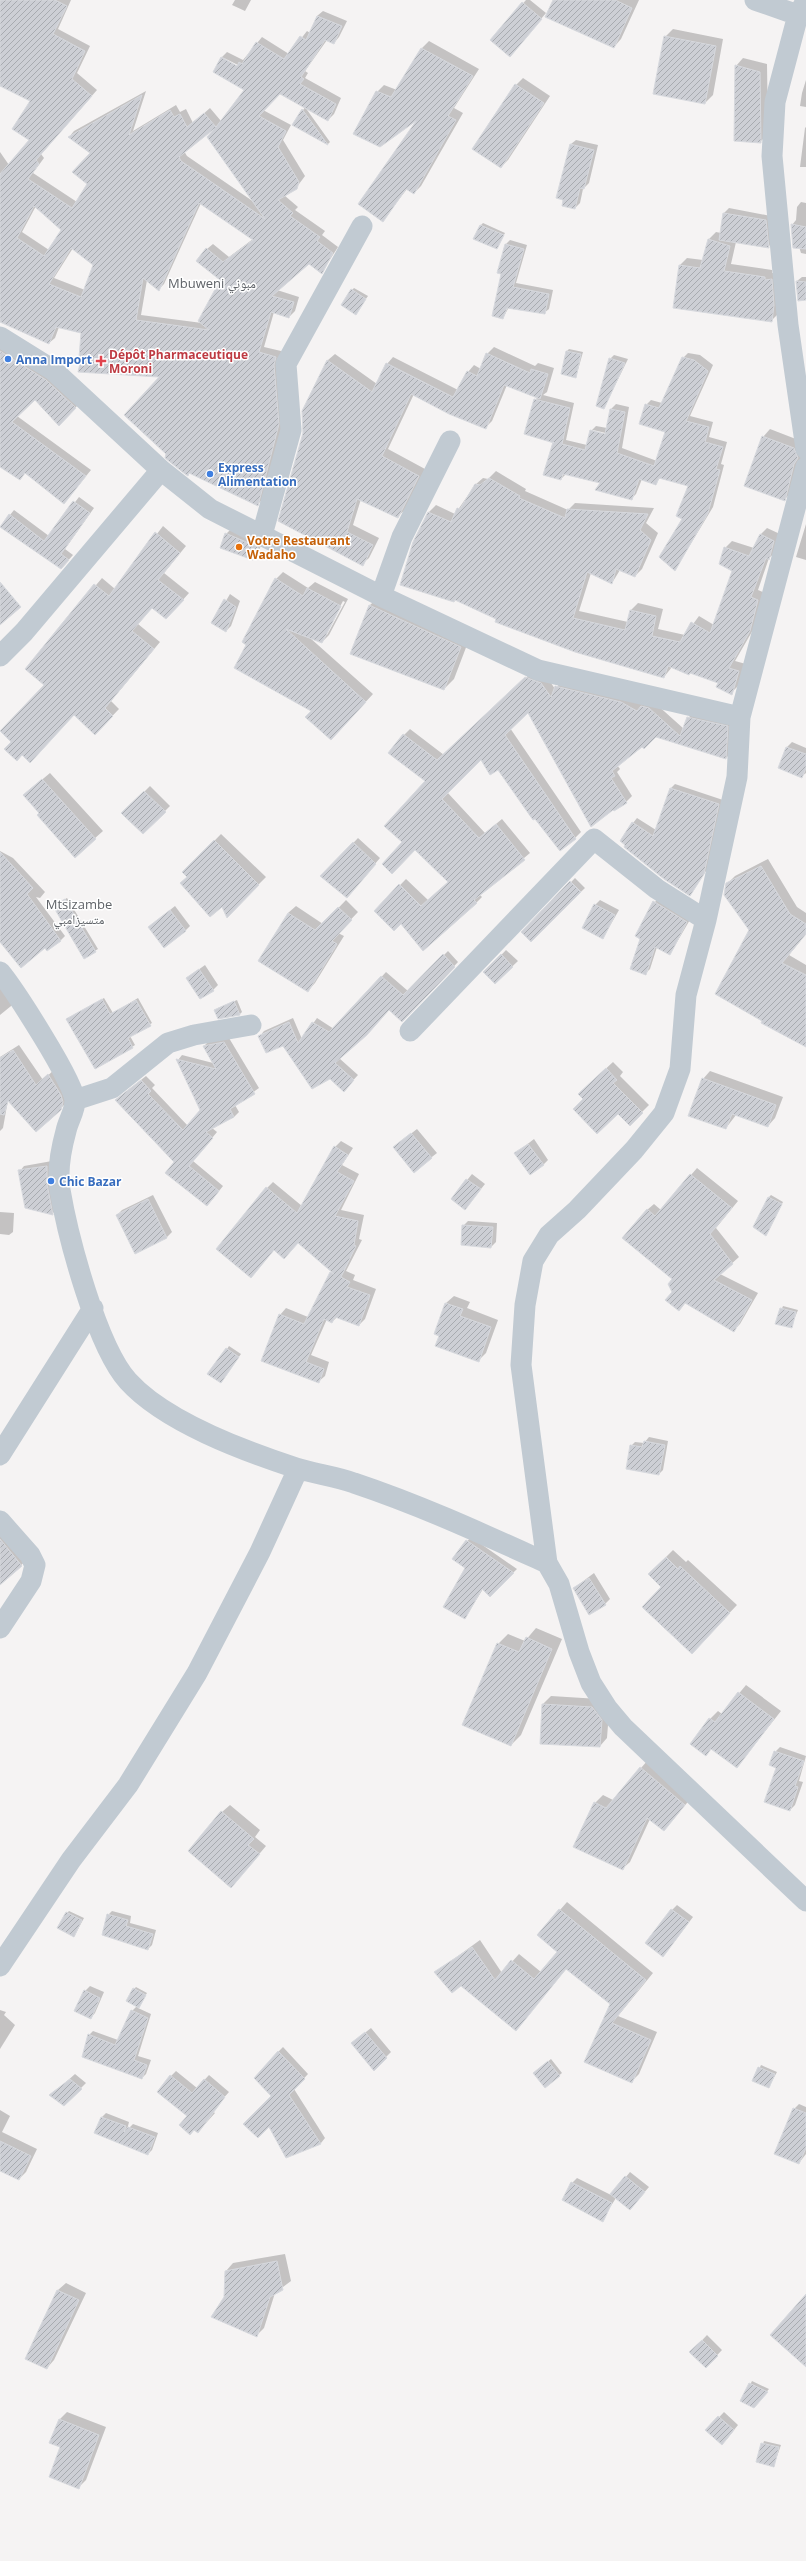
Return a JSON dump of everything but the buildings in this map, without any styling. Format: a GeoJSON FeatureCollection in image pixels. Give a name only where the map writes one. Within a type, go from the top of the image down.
{"type":"FeatureCollection","features":[{"type":"Feature","properties":{"kind":"street"},"geometry":{"type":"LineString","coordinates":[[755,0],[802,8],[776,102],[772,156],[788,325],[806,449]]}},
{"type":"Feature","properties":{"kind":"street"},"geometry":{"type":"LineString","coordinates":[[262,534],[291,430],[286,364],[362,226]]}},
{"type":"Feature","properties":{"kind":"street"},"geometry":{"type":"LineString","coordinates":[[0,337],[53,370],[85,397],[161,470],[210,509],[262,534],[381,596],[538,670],[740,717]]}},
{"type":"Feature","properties":{"kind":"street"},"geometry":{"type":"LineString","coordinates":[[381,596],[402,537],[450,441]]}},
{"type":"Feature","properties":{"kind":"street"},"geometry":{"type":"LineString","coordinates":[[806,467],[740,717],[737,777],[706,920],[686,994],[680,1069],[664,1113],[583,1204],[549,1235],[534,1261],[525,1305],[521,1365],[547,1563],[560,1584],[579,1652],[589,1677],[607,1708],[623,1727],[806,1901]]}},
{"type":"Feature","properties":{"kind":"street"},"geometry":{"type":"LineString","coordinates":[[0,656],[24,632],[161,470]]}},
{"type":"Feature","properties":{"kind":"street"},"geometry":{"type":"LineString","coordinates":[[410,1031],[594,839],[656,889],[706,920]]}},
{"type":"Feature","properties":{"kind":"street"},"geometry":{"type":"LineString","coordinates":[[0,972],[67,1076],[75,1100],[66,1130],[60,1166],[59,1186],[75,1253],[108,1352],[127,1380],[144,1397],[174,1416],[224,1442],[298,1469],[351,1482],[431,1511],[547,1563]]}},
{"type":"Feature","properties":{"kind":"street"},"geometry":{"type":"LineString","coordinates":[[75,1100],[112,1088],[168,1043],[194,1036],[251,1025]]}},
{"type":"Feature","properties":{"kind":"street"},"geometry":{"type":"LineString","coordinates":[[0,1455],[93,1308]]}},
{"type":"Feature","properties":{"kind":"street"},"geometry":{"type":"LineString","coordinates":[[0,1966],[71,1860],[128,1785],[196,1673],[260,1552],[298,1469]]}},
{"type":"Feature","properties":{"kind":"street"},"geometry":{"type":"LineString","coordinates":[[0,1521],[30,1555],[35,1565],[31,1581],[0,1628]]}},
{"type":"Feature","properties":{"kind":"place","name":"Anna Import"},"geometry":{"type":"Point","coordinates":[8,359]}},
{"type":"Feature","properties":{"kind":"place","name":"Dépôt Pharmaceutique Moroni"},"geometry":{"type":"Point","coordinates":[101,361]}},
{"type":"Feature","properties":{"kind":"place","name":"Express Alimentation"},"geometry":{"type":"Point","coordinates":[210,474]}},
{"type":"Feature","properties":{"kind":"place","name":"Votre Restaurant Wadaho"},"geometry":{"type":"Point","coordinates":[239,547]}},
{"type":"Feature","properties":{"kind":"place","name":"Chic Bazar"},"geometry":{"type":"Point","coordinates":[51,1181]}},
{"type":"Feature","properties":{"kind":"district","name":"Mbuweni مبوني"},"geometry":{"type":"Point","coordinates":[212,283]}},
{"type":"Feature","properties":{"kind":"district","name":"Mtsizambe متسيزامبي"},"geometry":{"type":"Point","coordinates":[79,912]}}]}
